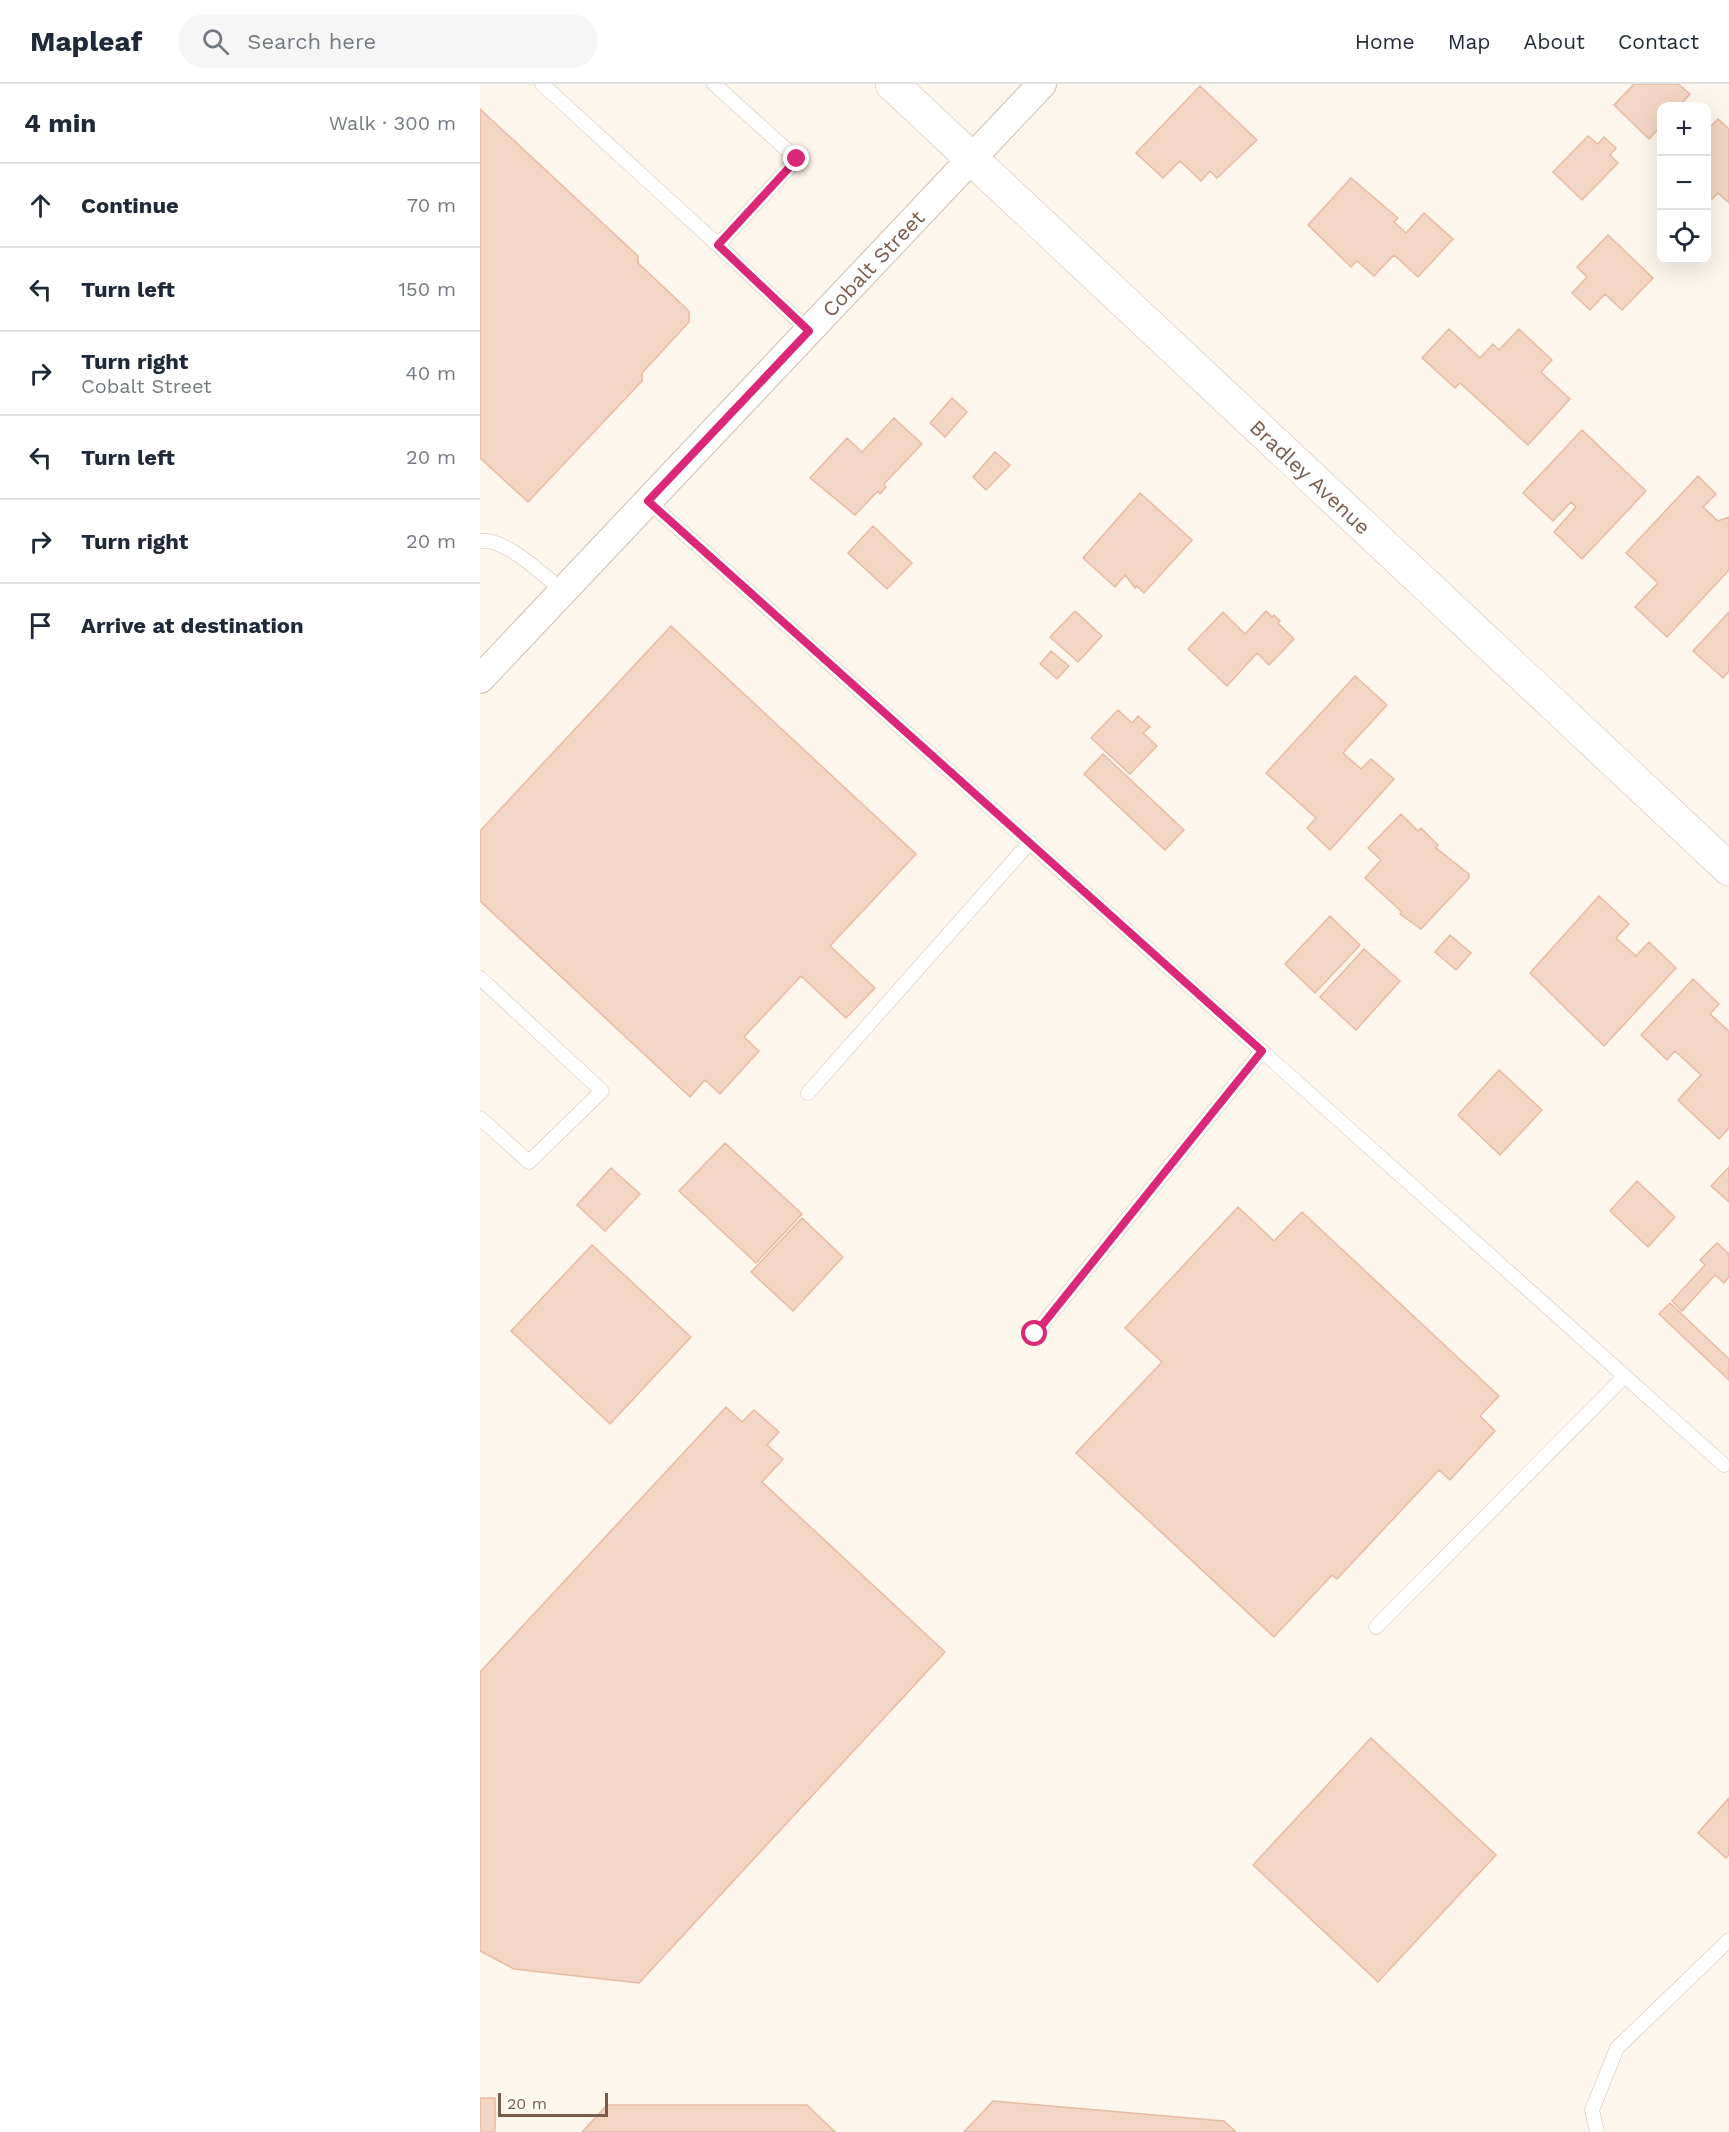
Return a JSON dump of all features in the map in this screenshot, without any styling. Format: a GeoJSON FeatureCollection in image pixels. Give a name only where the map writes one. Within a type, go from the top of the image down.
{"type":"FeatureCollection","features":[{"type":"Feature","properties":{"kind":"street","name":"Bradley Avenue"},"geometry":{"type":"LineString","coordinates":[[892,84],[1729,869]]}},
{"type":"Feature","properties":{"kind":"street","name":"Cobalt Street"},"geometry":{"type":"LineString","coordinates":[[480,679],[1042,84]]}},
{"type":"Feature","properties":{"kind":"lane"},"geometry":{"type":"LineString","coordinates":[[542,84],[809,331]]}},
{"type":"Feature","properties":{"kind":"lane"},"geometry":{"type":"LineString","coordinates":[[714,84],[797,159],[718,245]]}},
{"type":"Feature","properties":{"kind":"lane"},"geometry":{"type":"LineString","coordinates":[[648,501],[1724,1465]]}},
{"type":"Feature","properties":{"kind":"lane"},"geometry":{"type":"LineString","coordinates":[[480,542],[490,540],[516,554],[563,591]]}},
{"type":"Feature","properties":{"kind":"lane"},"geometry":{"type":"LineString","coordinates":[[808,1093],[1030,842]]}},
{"type":"Feature","properties":{"kind":"lane"},"geometry":{"type":"LineString","coordinates":[[480,978],[602,1091],[529,1162],[480,1118]]}},
{"type":"Feature","properties":{"kind":"lane"},"geometry":{"type":"LineString","coordinates":[[1035,1334],[1262,1051]]}},
{"type":"Feature","properties":{"kind":"lane"},"geometry":{"type":"LineString","coordinates":[[1376,1627],[1625,1376]]}},
{"type":"Feature","properties":{"kind":"lane"},"geometry":{"type":"LineString","coordinates":[[1597,2132],[1592,2110],[1617,2048],[1729,1940]]}},
{"type":"Feature","properties":{"kind":"building"},"geometry":{"type":"Polygon","coordinates":[[[1634,84],[1678,84],[1690,94],[1683,102],[1657,102],[1657,130],[1649,139],[1614,105],[1634,84]]]}},
{"type":"Feature","properties":{"kind":"building"},"geometry":{"type":"Polygon","coordinates":[[[1200,86],[1257,140],[1217,178],[1210,171],[1201,181],[1180,161],[1163,178],[1136,153],[1200,86]]]}},
{"type":"Feature","properties":{"kind":"building"},"geometry":{"type":"Polygon","coordinates":[[[480,109],[638,256],[638,263],[689,311],[689,322],[642,373],[642,381],[528,502],[480,458],[480,109]]]}},
{"type":"Feature","properties":{"kind":"building"},"geometry":{"type":"Polygon","coordinates":[[[1718,119],[1729,129],[1729,203],[1718,193],[1711,198],[1711,126],[1718,119]]]}},
{"type":"Feature","properties":{"kind":"building"},"geometry":{"type":"Polygon","coordinates":[[[1588,136],[1598,144],[1604,137],[1616,148],[1610,155],[1618,163],[1582,200],[1553,172],[1588,136]]]}},
{"type":"Feature","properties":{"kind":"building"},"geometry":{"type":"Polygon","coordinates":[[[1351,178],[1398,218],[1394,222],[1406,233],[1424,213],[1453,239],[1418,277],[1394,255],[1374,276],[1357,261],[1351,267],[1308,225],[1351,178]]]}},
{"type":"Feature","properties":{"kind":"building"},"geometry":{"type":"Polygon","coordinates":[[[1608,235],[1653,278],[1622,310],[1605,294],[1590,310],[1572,293],[1587,277],[1577,267],[1608,235]]]}},
{"type":"Feature","properties":{"kind":"building"},"geometry":{"type":"Polygon","coordinates":[[[1449,329],[1480,358],[1493,344],[1499,350],[1519,329],[1552,360],[1541,372],[1570,399],[1528,445],[1460,383],[1455,388],[1422,358],[1449,329]]]}},
{"type":"Feature","properties":{"kind":"building"},"geometry":{"type":"Polygon","coordinates":[[[952,398],[967,412],[945,437],[930,423],[952,398]]]}},
{"type":"Feature","properties":{"kind":"building"},"geometry":{"type":"Polygon","coordinates":[[[894,418],[922,444],[884,484],[886,487],[880,494],[878,491],[855,515],[810,478],[847,438],[862,452],[894,418]]]}},
{"type":"Feature","properties":{"kind":"building"},"geometry":{"type":"Polygon","coordinates":[[[1582,430],[1646,491],[1582,559],[1554,532],[1576,507],[1571,502],[1553,521],[1523,493],[1582,430]]]}},
{"type":"Feature","properties":{"kind":"building"},"geometry":{"type":"Polygon","coordinates":[[[995,452],[1010,465],[986,490],[973,477],[995,452]]]}},
{"type":"Feature","properties":{"kind":"building"},"geometry":{"type":"Polygon","coordinates":[[[1698,476],[1716,494],[1703,507],[1718,521],[1729,517],[1729,570],[1667,637],[1635,607],[1658,583],[1626,553],[1698,476]]]}},
{"type":"Feature","properties":{"kind":"building"},"geometry":{"type":"Polygon","coordinates":[[[1140,493],[1192,540],[1144,593],[1137,586],[1135,588],[1125,575],[1115,587],[1083,558],[1140,493]]]}},
{"type":"Feature","properties":{"kind":"building"},"geometry":{"type":"Polygon","coordinates":[[[873,526],[912,563],[887,589],[848,553],[873,526]]]}},
{"type":"Feature","properties":{"kind":"building"},"geometry":{"type":"Polygon","coordinates":[[[1075,611],[1102,636],[1078,662],[1050,637],[1075,611]]]}},
{"type":"Feature","properties":{"kind":"building"},"geometry":{"type":"Polygon","coordinates":[[[1266,611],[1280,621],[1278,623],[1294,639],[1269,665],[1257,653],[1227,686],[1188,649],[1223,612],[1245,634],[1266,611]]]}},
{"type":"Feature","properties":{"kind":"building"},"geometry":{"type":"Polygon","coordinates":[[[1729,612],[1729,671],[1723,678],[1693,651],[1729,612]]]}},
{"type":"Feature","properties":{"kind":"building"},"geometry":{"type":"Polygon","coordinates":[[[671,626],[916,854],[830,946],[875,988],[846,1018],[801,976],[744,1037],[759,1051],[720,1094],[705,1080],[690,1097],[480,901],[480,831],[671,626]]]}},
{"type":"Feature","properties":{"kind":"building"},"geometry":{"type":"Polygon","coordinates":[[[1051,651],[1069,666],[1057,679],[1040,664],[1051,651]]]}},
{"type":"Feature","properties":{"kind":"building"},"geometry":{"type":"Polygon","coordinates":[[[1355,676],[1387,705],[1343,753],[1361,769],[1371,759],[1394,779],[1330,850],[1307,828],[1316,818],[1266,773],[1355,676]]]}},
{"type":"Feature","properties":{"kind":"building"},"geometry":{"type":"Polygon","coordinates":[[[1118,710],[1132,723],[1138,716],[1150,727],[1143,733],[1157,746],[1130,774],[1091,738],[1118,710]]]}},
{"type":"Feature","properties":{"kind":"building"},"geometry":{"type":"Polygon","coordinates":[[[1103,754],[1184,830],[1165,850],[1084,774],[1103,754]]]}},
{"type":"Feature","properties":{"kind":"building"},"geometry":{"type":"Polygon","coordinates":[[[1401,814],[1418,831],[1421,828],[1438,845],[1436,848],[1469,874],[1469,878],[1421,929],[1400,914],[1402,912],[1365,878],[1381,860],[1368,848],[1401,814]]]}},
{"type":"Feature","properties":{"kind":"building"},"geometry":{"type":"Polygon","coordinates":[[[1599,896],[1629,924],[1616,938],[1636,956],[1649,942],[1676,968],[1604,1046],[1530,973],[1599,896]]]}},
{"type":"Feature","properties":{"kind":"building"},"geometry":{"type":"Polygon","coordinates":[[[1330,916],[1360,945],[1315,993],[1285,964],[1330,916]]]}},
{"type":"Feature","properties":{"kind":"building"},"geometry":{"type":"Polygon","coordinates":[[[1450,935],[1471,953],[1456,970],[1435,952],[1450,935]]]}},
{"type":"Feature","properties":{"kind":"building"},"geometry":{"type":"Polygon","coordinates":[[[1364,949],[1400,981],[1356,1030],[1320,997],[1364,949]]]}},
{"type":"Feature","properties":{"kind":"building"},"geometry":{"type":"Polygon","coordinates":[[[1693,979],[1719,1004],[1710,1014],[1729,1031],[1729,1128],[1719,1139],[1678,1100],[1701,1075],[1675,1051],[1667,1060],[1641,1035],[1693,979]]]}},
{"type":"Feature","properties":{"kind":"building"},"geometry":{"type":"Polygon","coordinates":[[[1499,1070],[1542,1110],[1500,1155],[1458,1115],[1499,1070]]]}},
{"type":"Feature","properties":{"kind":"building"},"geometry":{"type":"Polygon","coordinates":[[[725,1143],[802,1214],[756,1263],[679,1191],[725,1143]]]}},
{"type":"Feature","properties":{"kind":"building"},"geometry":{"type":"Polygon","coordinates":[[[1729,1167],[1729,1202],[1711,1186],[1729,1167]]]}},
{"type":"Feature","properties":{"kind":"building"},"geometry":{"type":"Polygon","coordinates":[[[611,1168],[640,1194],[605,1231],[577,1205],[611,1168]]]}},
{"type":"Feature","properties":{"kind":"building"},"geometry":{"type":"Polygon","coordinates":[[[1637,1181],[1675,1217],[1648,1247],[1610,1211],[1637,1181]]]}},
{"type":"Feature","properties":{"kind":"building"},"geometry":{"type":"Polygon","coordinates":[[[1238,1207],[1274,1241],[1302,1212],[1499,1396],[1480,1416],[1495,1431],[1450,1480],[1439,1470],[1337,1579],[1332,1575],[1274,1637],[1076,1453],[1162,1362],[1125,1328],[1238,1207]]]}},
{"type":"Feature","properties":{"kind":"building"},"geometry":{"type":"Polygon","coordinates":[[[802,1218],[843,1257],[793,1311],[751,1272],[802,1218]]]}},
{"type":"Feature","properties":{"kind":"building"},"geometry":{"type":"Polygon","coordinates":[[[1717,1243],[1729,1254],[1729,1277],[1724,1283],[1715,1275],[1682,1311],[1672,1301],[1705,1265],[1700,1260],[1717,1243]]]}},
{"type":"Feature","properties":{"kind":"building"},"geometry":{"type":"Polygon","coordinates":[[[592,1245],[691,1337],[610,1424],[511,1331],[592,1245]]]}},
{"type":"Feature","properties":{"kind":"building"},"geometry":{"type":"Polygon","coordinates":[[[1670,1303],[1729,1359],[1729,1380],[1659,1314],[1670,1303]]]}},
{"type":"Feature","properties":{"kind":"building"},"geometry":{"type":"Polygon","coordinates":[[[726,1407],[742,1422],[754,1410],[779,1432],[767,1445],[783,1459],[762,1482],[945,1652],[639,1983],[514,1969],[480,1951],[480,1672],[726,1407]]]}},
{"type":"Feature","properties":{"kind":"building"},"geometry":{"type":"Polygon","coordinates":[[[1371,1738],[1496,1855],[1378,1982],[1253,1865],[1371,1738]]]}},
{"type":"Feature","properties":{"kind":"building"},"geometry":{"type":"Polygon","coordinates":[[[1729,1798],[1729,1855],[1726,1858],[1698,1833],[1729,1798]]]}},
{"type":"Feature","properties":{"kind":"building"},"geometry":{"type":"Polygon","coordinates":[[[480,2098],[495,2098],[495,2132],[480,2132],[480,2098]]]}},
{"type":"Feature","properties":{"kind":"building"},"geometry":{"type":"Polygon","coordinates":[[[993,2101],[1224,2121],[1236,2132],[964,2132],[993,2101]]]}},
{"type":"Feature","properties":{"kind":"building"},"geometry":{"type":"Polygon","coordinates":[[[607,2105],[807,2105],[835,2132],[582,2132],[607,2105]]]}},
{"type":"Feature","properties":{"kind":"route"},"geometry":{"type":"LineString","coordinates":[[797,159],[718,245],[809,331],[648,501],[1262,1051],[1035,1334]]}}]}
